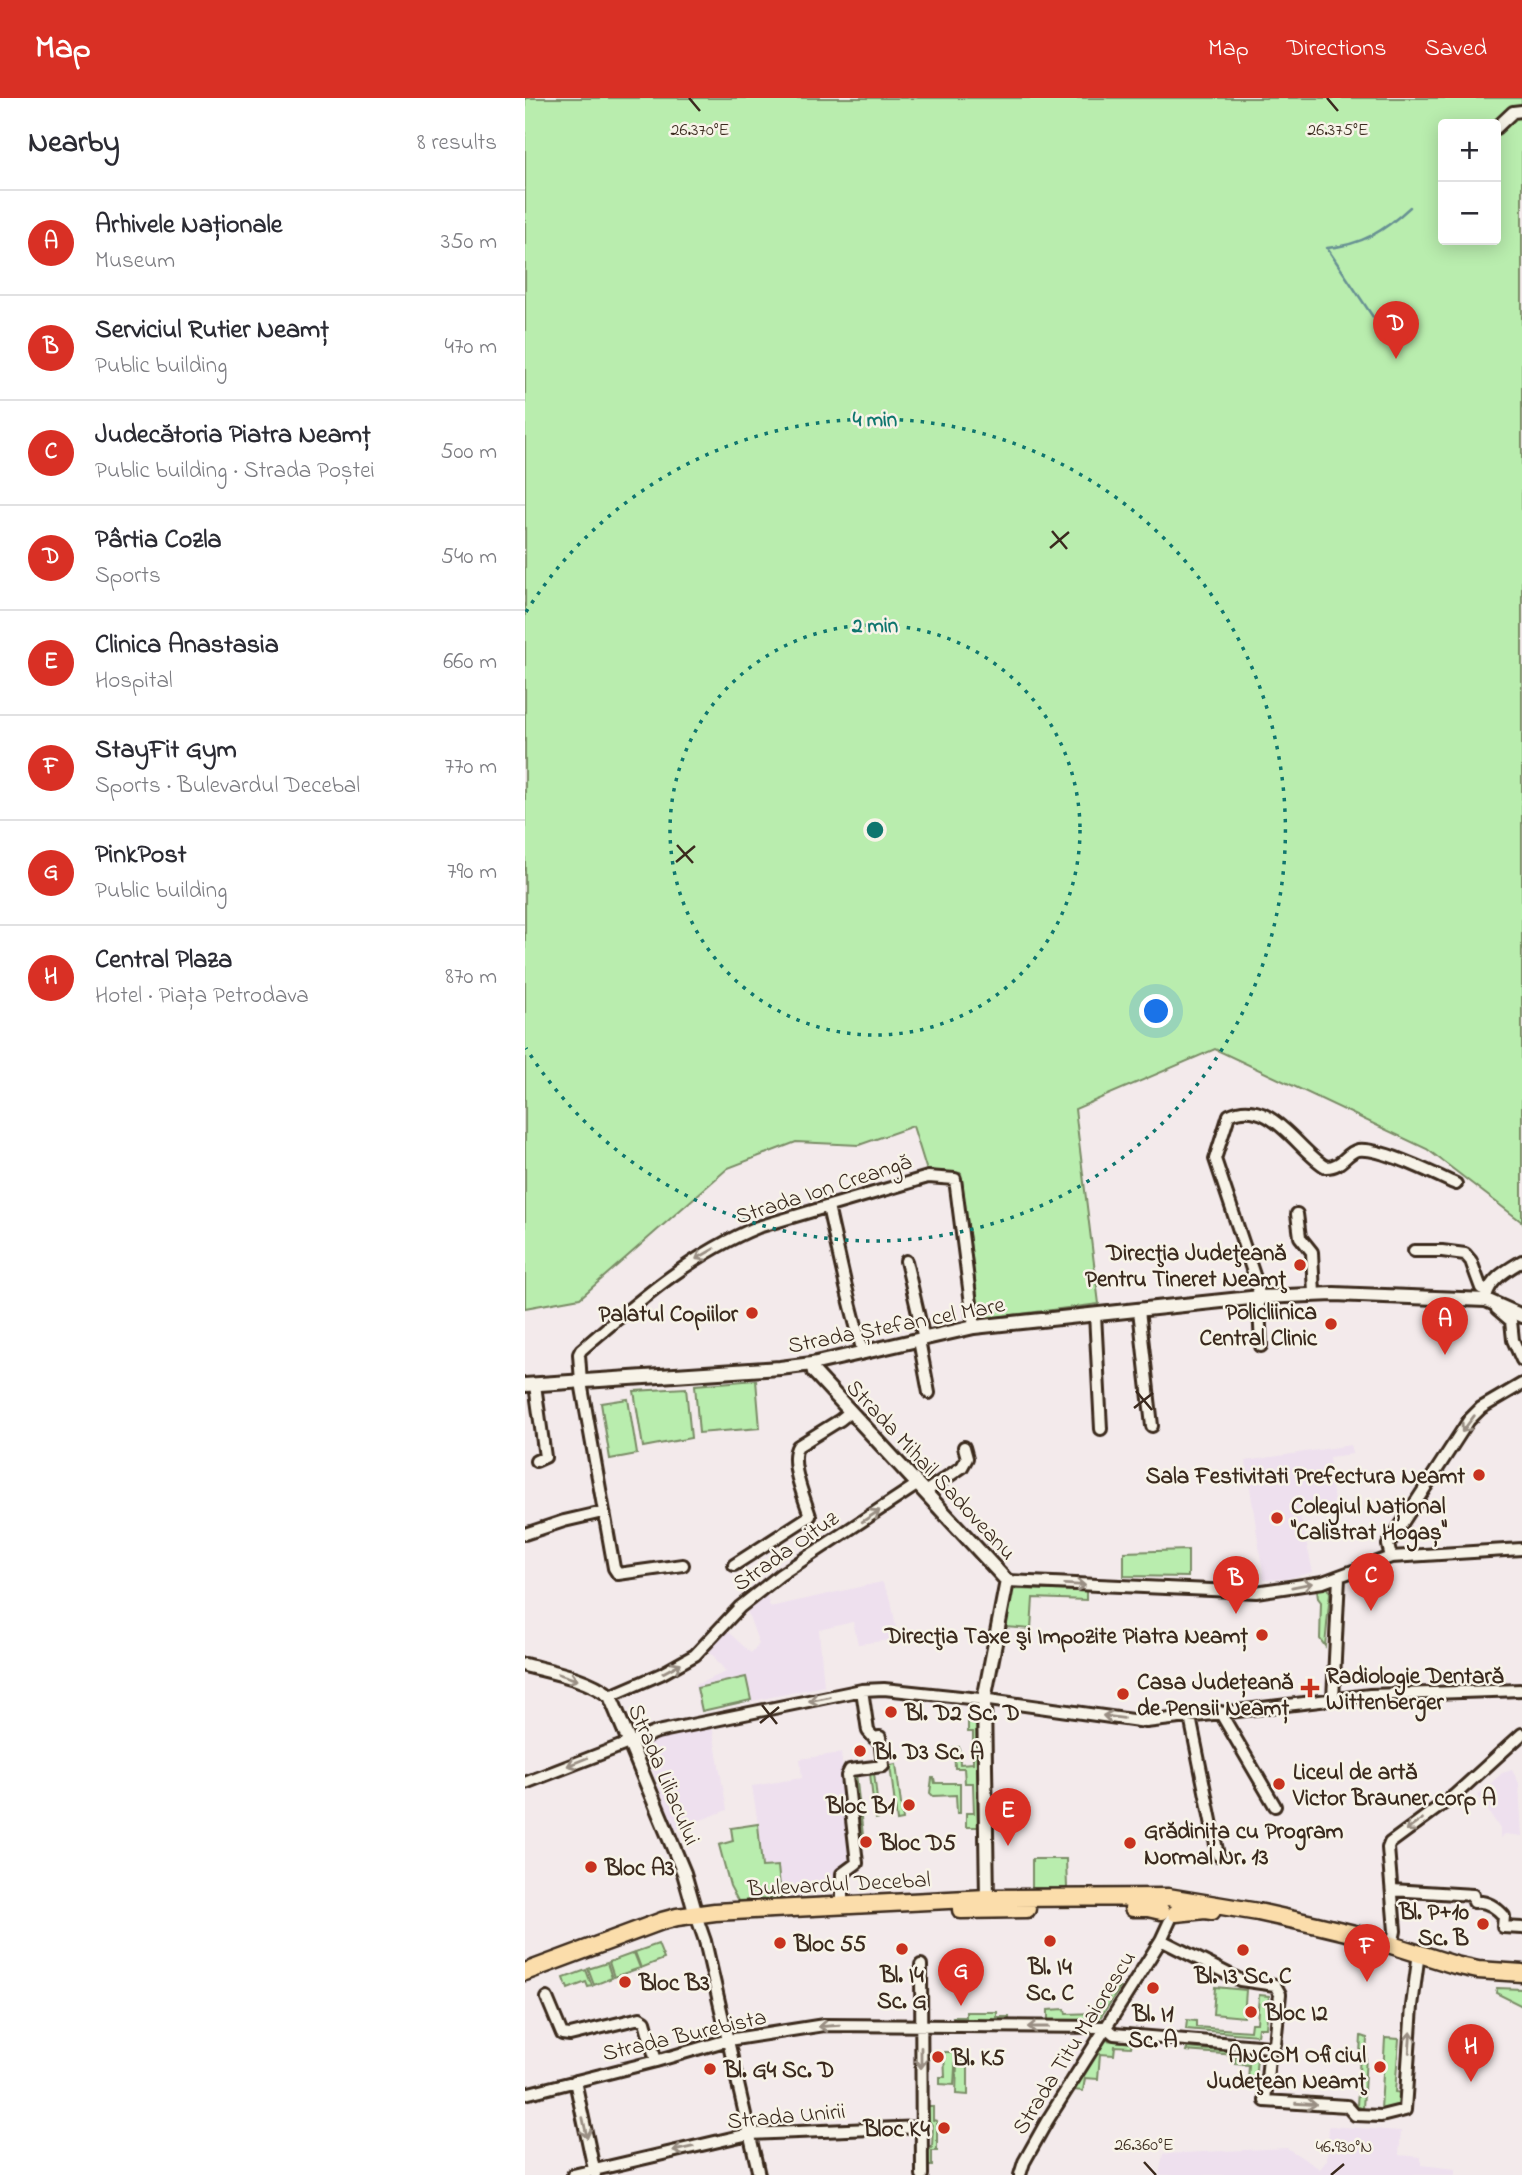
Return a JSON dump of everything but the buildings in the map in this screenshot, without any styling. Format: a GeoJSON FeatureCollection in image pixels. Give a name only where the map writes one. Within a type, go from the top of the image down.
{"type":"FeatureCollection","features":[{"type":"Feature","properties":{"kind":"main road","name":"Bulevardul Decebal"},"geometry":{"type":"LineString","coordinates":[[525,1972],[662,1921],[842,1904],[987,1898],[1205,1910],[1317,1930],[1456,1971],[1522,1979]]}},
{"type":"Feature","properties":{"kind":"main road","name":"Bulevardul Decebal"},"geometry":{"type":"LineString","coordinates":[[525,1980],[698,1918],[965,1910],[1154,1909],[1169,1908],[1193,1900],[1363,1936],[1455,1965],[1478,1970],[1522,1973]]}},
{"type":"Feature","properties":{"kind":"street"},"geometry":{"type":"LineString","coordinates":[[1501,123],[1513,112],[1522,111]]}},
{"type":"Feature","properties":{"kind":"street"},"geometry":{"type":"LineString","coordinates":[[1261,1346],[1258,1287],[1215,1159],[1229,1115],[1237,1111],[1248,1111],[1276,1121],[1325,1167],[1334,1167],[1358,1150],[1370,1151],[1456,1184]]}},
{"type":"Feature","properties":{"kind":"street","name":"Strada Ion Creangă"},"geometry":{"type":"LineString","coordinates":[[582,1382],[581,1350],[652,1290],[695,1260],[758,1227],[928,1177],[955,1179],[974,1326]]}},
{"type":"Feature","properties":{"kind":"street"},"geometry":{"type":"LineString","coordinates":[[828,1207],[863,1353]]}},
{"type":"Feature","properties":{"kind":"street"},"geometry":{"type":"LineString","coordinates":[[1297,1214],[1300,1237],[1313,1252],[1314,1294]]}},
{"type":"Feature","properties":{"kind":"street"},"geometry":{"type":"LineString","coordinates":[[1414,1251],[1465,1254],[1471,1261],[1481,1288],[1496,1309],[1511,1321],[1513,1340],[1522,1360]]}},
{"type":"Feature","properties":{"kind":"street"},"geometry":{"type":"LineString","coordinates":[[906,1261],[929,1393]]}},
{"type":"Feature","properties":{"kind":"street"},"geometry":{"type":"LineString","coordinates":[[1488,1298],[1501,1274],[1522,1261]]}},
{"type":"Feature","properties":{"kind":"street","name":"Strada Ștefan cel Mare"},"geometry":{"type":"LineString","coordinates":[[530,1385],[780,1368],[813,1364],[974,1326],[1260,1297],[1314,1294],[1488,1298],[1522,1316]]}},
{"type":"Feature","properties":{"kind":"street"},"geometry":{"type":"LineString","coordinates":[[1139,1310],[1152,1426]]}},
{"type":"Feature","properties":{"kind":"street"},"geometry":{"type":"LineString","coordinates":[[1095,1314],[1101,1429]]}},
{"type":"Feature","properties":{"kind":"street","name":"Strada Mihail Sadoveanu"},"geometry":{"type":"LineString","coordinates":[[813,1364],[814,1372],[1007,1581],[984,1700],[987,1898]]}},
{"type":"Feature","properties":{"kind":"street"},"geometry":{"type":"LineString","coordinates":[[582,1382],[614,1568],[618,1574],[683,1565]]}},
{"type":"Feature","properties":{"kind":"street"},"geometry":{"type":"LineString","coordinates":[[1391,1557],[1388,1545],[1469,1420],[1481,1408],[1522,1384]]}},
{"type":"Feature","properties":{"kind":"street"},"geometry":{"type":"LineString","coordinates":[[530,1385],[545,1457],[536,1461]]}},
{"type":"Feature","properties":{"kind":"street"},"geometry":{"type":"LineString","coordinates":[[734,1565],[810,1516],[798,1479],[794,1451],[850,1412]]}},
{"type":"Feature","properties":{"kind":"street","name":"Strada Oituz"},"geometry":{"type":"LineString","coordinates":[[610,1696],[661,1674],[695,1655],[740,1607],[780,1575],[922,1488],[963,1467],[967,1458],[964,1447]]}},
{"type":"Feature","properties":{"kind":"street"},"geometry":{"type":"LineString","coordinates":[[525,1534],[603,1512]]}},
{"type":"Feature","properties":{"kind":"street"},"geometry":{"type":"LineString","coordinates":[[1007,1581],[1256,1592],[1323,1582],[1391,1557],[1522,1549]]}},
{"type":"Feature","properties":{"kind":"street"},"geometry":{"type":"LineString","coordinates":[[1333,1699],[1339,1577]]}},
{"type":"Feature","properties":{"kind":"street","name":"Strada Liliacului"},"geometry":{"type":"LineString","coordinates":[[525,1665],[576,1680],[610,1696],[684,1873],[698,1918]]}},
{"type":"Feature","properties":{"kind":"street"},"geometry":{"type":"LineString","coordinates":[[525,1783],[657,1732],[862,1690],[884,1689],[984,1700],[1146,1722],[1370,1695],[1522,1690]]}},
{"type":"Feature","properties":{"kind":"street"},"geometry":{"type":"LineString","coordinates":[[842,1904],[842,1874],[857,1863],[846,1776],[850,1770],[883,1766],[880,1737],[874,1738],[868,1731],[862,1690]]}},
{"type":"Feature","properties":{"kind":"street"},"geometry":{"type":"LineString","coordinates":[[1220,1712],[1275,1806]]}},
{"type":"Feature","properties":{"kind":"street"},"geometry":{"type":"LineString","coordinates":[[1190,1717],[1218,1855]]}},
{"type":"Feature","properties":{"kind":"street"},"geometry":{"type":"LineString","coordinates":[[1392,1945],[1395,1931],[1388,1848],[1390,1843],[1455,1795],[1522,1734]]}},
{"type":"Feature","properties":{"kind":"street"},"geometry":{"type":"LineString","coordinates":[[1392,1890],[1473,1895],[1474,1902],[1488,1903],[1502,1913],[1505,1919],[1503,1927],[1522,1928]]}},
{"type":"Feature","properties":{"kind":"street","name":"Strada Titu Maiorescu"},"geometry":{"type":"LineString","coordinates":[[1020,2175],[1024,2162],[1047,2121],[1164,1936],[1169,1908]]}},
{"type":"Feature","properties":{"kind":"street"},"geometry":{"type":"LineString","coordinates":[[698,1918],[759,2175]]}},
{"type":"Feature","properties":{"kind":"street"},"geometry":{"type":"LineString","coordinates":[[1164,1936],[1218,1970],[1240,1980],[1275,1985],[1280,1994],[1275,2045],[1270,2048],[1265,2101],[1346,2106],[1355,2115],[1381,2116],[1405,2110],[1418,1960]]}},
{"type":"Feature","properties":{"kind":"street"},"geometry":{"type":"LineString","coordinates":[[921,1965],[922,2175]]}},
{"type":"Feature","properties":{"kind":"street"},"geometry":{"type":"LineString","coordinates":[[547,1998],[562,2035],[640,2018],[645,2021],[656,2061]]}},
{"type":"Feature","properties":{"kind":"street","name":"Strada Burebista"},"geometry":{"type":"LineString","coordinates":[[525,2094],[728,2040],[824,2025],[1106,2027],[1114,2034],[1270,2048]]}},
{"type":"Feature","properties":{"kind":"street"},"geometry":{"type":"LineString","coordinates":[[575,2081],[595,2172]]}},
{"type":"Feature","properties":{"kind":"street","name":"Strada Unirii"},"geometry":{"type":"LineString","coordinates":[[573,2175],[749,2134],[922,2127]]}},
{"type":"Feature","properties":{"kind":"shaded area","name":"Colegiul Național \"Calistrat Hogaș\""},"geometry":{"type":"Polygon","coordinates":[[[1351,1445],[1352,1454],[1329,1457],[1334,1503],[1299,1510],[1313,1572],[1286,1579],[1264,1580],[1246,1461],[1351,1445]]]}},
{"type":"Feature","properties":{"kind":"shaded area"},"geometry":{"type":"Polygon","coordinates":[[[882,1582],[891,1600],[898,1639],[858,1644],[853,1622],[819,1630],[824,1686],[700,1712],[695,1685],[726,1672],[708,1649],[727,1631],[751,1653],[759,1644],[746,1608],[766,1593],[770,1607],[882,1582]]]}},
{"type":"Feature","properties":{"kind":"shaded area"},"geometry":{"type":"Polygon","coordinates":[[[712,1726],[727,1810],[675,1830],[642,1740],[712,1726]]]}},
{"type":"Feature","properties":{"kind":"shaded area"},"geometry":{"type":"Polygon","coordinates":[[[841,1753],[843,1771],[840,1773],[849,1864],[839,1880],[816,1881],[813,1889],[798,1897],[738,1901],[719,1845],[733,1841],[731,1828],[758,1824],[752,1786],[802,1778],[800,1759],[841,1753]]]}},
{"type":"Feature","properties":{"kind":"shaded area"},"geometry":{"type":"Polygon","coordinates":[[[1512,1770],[1519,1783],[1522,1836],[1505,1834],[1500,1839],[1500,1829],[1478,1795],[1502,1773],[1512,1770]]]}},
{"type":"Feature","properties":{"kind":"shaded area"},"geometry":{"type":"Polygon","coordinates":[[[1329,2126],[1401,2131],[1399,2155],[1421,2157],[1421,2165],[1455,2169],[1455,2175],[1159,2175],[1163,2154],[1287,2148],[1320,2169],[1327,2160],[1329,2126]]]}},
{"type":"Feature","properties":{"kind":"green space"},"geometry":{"type":"Polygon","coordinates":[[[525,98],[1522,98],[1522,1222],[1427,1149],[1215,1049],[1075,1109],[1099,1304],[980,1319],[961,1173],[927,1171],[913,1126],[859,1145],[796,1142],[728,1168],[580,1298],[525,1308],[525,98]]]}},
{"type":"Feature","properties":{"kind":"green space"},"geometry":{"type":"Polygon","coordinates":[[[756,1380],[760,1428],[699,1433],[695,1385],[756,1380]]]}},
{"type":"Feature","properties":{"kind":"green space"},"geometry":{"type":"Polygon","coordinates":[[[686,1388],[691,1438],[643,1447],[634,1391],[686,1388]]]}},
{"type":"Feature","properties":{"kind":"green space"},"geometry":{"type":"Polygon","coordinates":[[[628,1399],[637,1454],[610,1459],[601,1403],[628,1399]]]}},
{"type":"Feature","properties":{"kind":"green space"},"geometry":{"type":"Polygon","coordinates":[[[1188,1550],[1188,1577],[1124,1576],[1124,1552],[1188,1550]]]}},
{"type":"Feature","properties":{"kind":"green space"},"geometry":{"type":"Polygon","coordinates":[[[1328,1587],[1330,1593],[1325,1646],[1320,1639],[1321,1602],[1317,1589],[1328,1587]]]}},
{"type":"Feature","properties":{"kind":"green space"},"geometry":{"type":"Polygon","coordinates":[[[1014,1589],[1086,1591],[1086,1600],[1033,1598],[1031,1629],[1005,1627],[1014,1589]]]}},
{"type":"Feature","properties":{"kind":"green space"},"geometry":{"type":"Polygon","coordinates":[[[746,1677],[751,1700],[702,1711],[697,1688],[746,1677]]]}},
{"type":"Feature","properties":{"kind":"green space"},"geometry":{"type":"Polygon","coordinates":[[[968,1719],[976,1719],[978,1827],[966,1827],[966,1813],[974,1813],[973,1783],[965,1783],[964,1768],[955,1768],[954,1747],[959,1747],[960,1764],[973,1763],[973,1732],[968,1732],[968,1719]]]}},
{"type":"Feature","properties":{"kind":"green space"},"geometry":{"type":"Polygon","coordinates":[[[896,1764],[903,1820],[897,1821],[890,1765],[896,1764]]]}},
{"type":"Feature","properties":{"kind":"green space"},"geometry":{"type":"Polygon","coordinates":[[[874,1772],[879,1818],[875,1819],[870,1773],[874,1772]]]}},
{"type":"Feature","properties":{"kind":"green space"},"geometry":{"type":"Polygon","coordinates":[[[856,1774],[863,1835],[859,1835],[847,1776],[856,1774]]]}},
{"type":"Feature","properties":{"kind":"green space"},"geometry":{"type":"Polygon","coordinates":[[[932,1778],[935,1783],[960,1783],[960,1813],[957,1813],[956,1795],[933,1796],[930,1793],[932,1778]]]}},
{"type":"Feature","properties":{"kind":"green space"},"geometry":{"type":"Polygon","coordinates":[[[758,1824],[762,1867],[778,1866],[781,1898],[738,1901],[730,1886],[719,1845],[733,1841],[731,1828],[758,1824]]]}},
{"type":"Feature","properties":{"kind":"green space"},"geometry":{"type":"Polygon","coordinates":[[[1032,1859],[1066,1859],[1067,1888],[1032,1888],[1032,1859]]]}},
{"type":"Feature","properties":{"kind":"green space"},"geometry":{"type":"Polygon","coordinates":[[[658,1944],[664,1959],[641,1968],[635,1952],[658,1944]]]}},
{"type":"Feature","properties":{"kind":"green space"},"geometry":{"type":"Polygon","coordinates":[[[634,1953],[640,1968],[614,1977],[609,1962],[634,1953]]]}},
{"type":"Feature","properties":{"kind":"green space"},"geometry":{"type":"Polygon","coordinates":[[[607,1963],[612,1978],[594,1985],[588,1969],[607,1963]]]}},
{"type":"Feature","properties":{"kind":"green space"},"geometry":{"type":"Polygon","coordinates":[[[586,1970],[592,1986],[588,1987],[586,1982],[568,1989],[564,1978],[586,1970]]]}},
{"type":"Feature","properties":{"kind":"green space"},"geometry":{"type":"Polygon","coordinates":[[[1215,1987],[1246,1990],[1244,2017],[1213,2014],[1215,1987]]]}},
{"type":"Feature","properties":{"kind":"green space"},"geometry":{"type":"Polygon","coordinates":[[[1109,1988],[1120,1988],[1100,2018],[1048,2020],[1048,2010],[1065,2009],[1066,2014],[1096,2013],[1096,2000],[1109,1999],[1109,1988]]]}},
{"type":"Feature","properties":{"kind":"green space"},"geometry":{"type":"Polygon","coordinates":[[[1497,1988],[1522,1989],[1522,2006],[1496,1993],[1497,1988]]]}},
{"type":"Feature","properties":{"kind":"green space"},"geometry":{"type":"Polygon","coordinates":[[[1259,1995],[1269,1996],[1266,2028],[1258,2028],[1257,2035],[1186,2029],[1187,2020],[1196,2021],[1196,2027],[1250,2031],[1251,2023],[1257,2023],[1259,1995]]]}},
{"type":"Feature","properties":{"kind":"green space"},"geometry":{"type":"Polygon","coordinates":[[[966,2012],[997,2012],[997,2017],[1009,2017],[1009,2021],[954,2021],[953,2017],[966,2017],[966,2012]]]}},
{"type":"Feature","properties":{"kind":"green space"},"geometry":{"type":"Polygon","coordinates":[[[1361,2036],[1367,2038],[1363,2109],[1357,2106],[1361,2036]]]}},
{"type":"Feature","properties":{"kind":"green space"},"geometry":{"type":"Polygon","coordinates":[[[1385,2038],[1399,2039],[1395,2092],[1401,2093],[1400,2105],[1381,2110],[1385,2038]]]}},
{"type":"Feature","properties":{"kind":"green space"},"geometry":{"type":"Polygon","coordinates":[[[1105,2040],[1132,2043],[1131,2047],[1115,2046],[1114,2055],[1100,2054],[1098,2079],[1085,2078],[1083,2091],[1072,2090],[1101,2043],[1105,2040]]]}},
{"type":"Feature","properties":{"kind":"green space"},"geometry":{"type":"Polygon","coordinates":[[[1187,2048],[1255,2054],[1255,2083],[1248,2082],[1249,2065],[1235,2064],[1236,2055],[1186,2051],[1187,2048]]]}},
{"type":"Feature","properties":{"kind":"green space"},"geometry":{"type":"Polygon","coordinates":[[[944,2052],[956,2052],[954,2085],[940,2084],[940,2077],[945,2077],[944,2052]]]}},
{"type":"Feature","properties":{"kind":"green space"},"geometry":{"type":"Polygon","coordinates":[[[957,2062],[968,2062],[968,2095],[956,2094],[957,2062]]]}},
{"type":"Feature","properties":{"kind":"green space"},"geometry":{"type":"Polygon","coordinates":[[[928,2107],[933,2107],[933,2120],[937,2121],[937,2151],[932,2151],[932,2166],[927,2166],[928,2151],[932,2147],[933,2126],[929,2121],[928,2107]]]}},
{"type":"Feature","properties":{"kind":"waterway"},"geometry":{"type":"LineString","coordinates":[[1381,329],[1327,248],[1362,240],[1391,223],[1410,207]]}},
{"type":"Feature","properties":{"kind":"place","name":"Pârtia Cozla"},"geometry":{"type":"Point","coordinates":[1396,359]}},
{"type":"Feature","properties":{"kind":"place","name":"Direcţia Judeţeană Pentru Tineret Neamţ"},"geometry":{"type":"Point","coordinates":[1300,1265]}},
{"type":"Feature","properties":{"kind":"place","name":"Palatul Copiilor"},"geometry":{"type":"Point","coordinates":[752,1313]}},
{"type":"Feature","properties":{"kind":"place","name":"Policliinica Central Clinic"},"geometry":{"type":"Point","coordinates":[1331,1324]}},
{"type":"Feature","properties":{"kind":"place","name":"Arhivele Naționale"},"geometry":{"type":"Point","coordinates":[1445,1355]}},
{"type":"Feature","properties":{"kind":"place","name":"Sala Festivitati Prefectura Neamt"},"geometry":{"type":"Point","coordinates":[1479,1475]}},
{"type":"Feature","properties":{"kind":"place","name":"Colegiul Național \"Calistrat Hogaș\""},"geometry":{"type":"Point","coordinates":[1277,1518]}},
{"type":"Feature","properties":{"kind":"place","name":"Judecătoria Piatra Neamț"},"geometry":{"type":"Point","coordinates":[1371,1611]}},
{"type":"Feature","properties":{"kind":"place","name":"Serviciul Rutier Neamț"},"geometry":{"type":"Point","coordinates":[1236,1614]}},
{"type":"Feature","properties":{"kind":"place","name":"Direcţia Taxe şi Impozite Piatra Neamț"},"geometry":{"type":"Point","coordinates":[1262,1635]}},
{"type":"Feature","properties":{"kind":"place","name":"Radiologie Dentară Wittenberger"},"geometry":{"type":"Point","coordinates":[1310,1688]}},
{"type":"Feature","properties":{"kind":"place","name":"Casa Județeană de Pensii Neamț"},"geometry":{"type":"Point","coordinates":[1123,1694]}},
{"type":"Feature","properties":{"kind":"place","name":"Bl. D2 Sc. D"},"geometry":{"type":"Point","coordinates":[891,1712]}},
{"type":"Feature","properties":{"kind":"place","name":"Bl. D3 Sc. A"},"geometry":{"type":"Point","coordinates":[860,1751]}},
{"type":"Feature","properties":{"kind":"place","name":"Liceul de artă Victor Brauner corp A"},"geometry":{"type":"Point","coordinates":[1279,1784]}},
{"type":"Feature","properties":{"kind":"place","name":"Bloc B1"},"geometry":{"type":"Point","coordinates":[909,1805]}},
{"type":"Feature","properties":{"kind":"place","name":"Bloc D5"},"geometry":{"type":"Point","coordinates":[866,1842]}},
{"type":"Feature","properties":{"kind":"place","name":"Grădinița cu Program Normal Nr. 13"},"geometry":{"type":"Point","coordinates":[1130,1843]}},
{"type":"Feature","properties":{"kind":"place","name":"Clinica Anastasia"},"geometry":{"type":"Point","coordinates":[1008,1846]}},
{"type":"Feature","properties":{"kind":"place","name":"Bloc A3"},"geometry":{"type":"Point","coordinates":[591,1867]}},
{"type":"Feature","properties":{"kind":"place","name":"Bl. P+10 Sc. B"},"geometry":{"type":"Point","coordinates":[1483,1924]}},
{"type":"Feature","properties":{"kind":"place","name":"Bl. I4 Sc. C"},"geometry":{"type":"Point","coordinates":[1050,1941]}},
{"type":"Feature","properties":{"kind":"place","name":"Bloc 55"},"geometry":{"type":"Point","coordinates":[780,1943]}},
{"type":"Feature","properties":{"kind":"place","name":"Bl. I4 Sc. G"},"geometry":{"type":"Point","coordinates":[902,1949]}},
{"type":"Feature","properties":{"kind":"place","name":"Bl. I3 Sc. C"},"geometry":{"type":"Point","coordinates":[1243,1950]}},
{"type":"Feature","properties":{"kind":"place","name":"Bloc B3"},"geometry":{"type":"Point","coordinates":[625,1982]}},
{"type":"Feature","properties":{"kind":"place","name":"StayFit Gym"},"geometry":{"type":"Point","coordinates":[1367,1982]}},
{"type":"Feature","properties":{"kind":"place","name":"Bl. I1 Sc. A"},"geometry":{"type":"Point","coordinates":[1153,1988]}},
{"type":"Feature","properties":{"kind":"place","name":"PinkPost"},"geometry":{"type":"Point","coordinates":[961,2006]}},
{"type":"Feature","properties":{"kind":"place","name":"Bloc I2"},"geometry":{"type":"Point","coordinates":[1251,2012]}},
{"type":"Feature","properties":{"kind":"place","name":"Bl. K5"},"geometry":{"type":"Point","coordinates":[938,2057]}},
{"type":"Feature","properties":{"kind":"place","name":"ANCOM Oficiul Judeţean Neamţ"},"geometry":{"type":"Point","coordinates":[1380,2067]}},
{"type":"Feature","properties":{"kind":"place","name":"Bl. G4 Sc. D"},"geometry":{"type":"Point","coordinates":[710,2069]}},
{"type":"Feature","properties":{"kind":"place","name":"Central Plaza"},"geometry":{"type":"Point","coordinates":[1471,2082]}},
{"type":"Feature","properties":{"kind":"place","name":"Bloc K4"},"geometry":{"type":"Point","coordinates":[944,2128]}}]}
